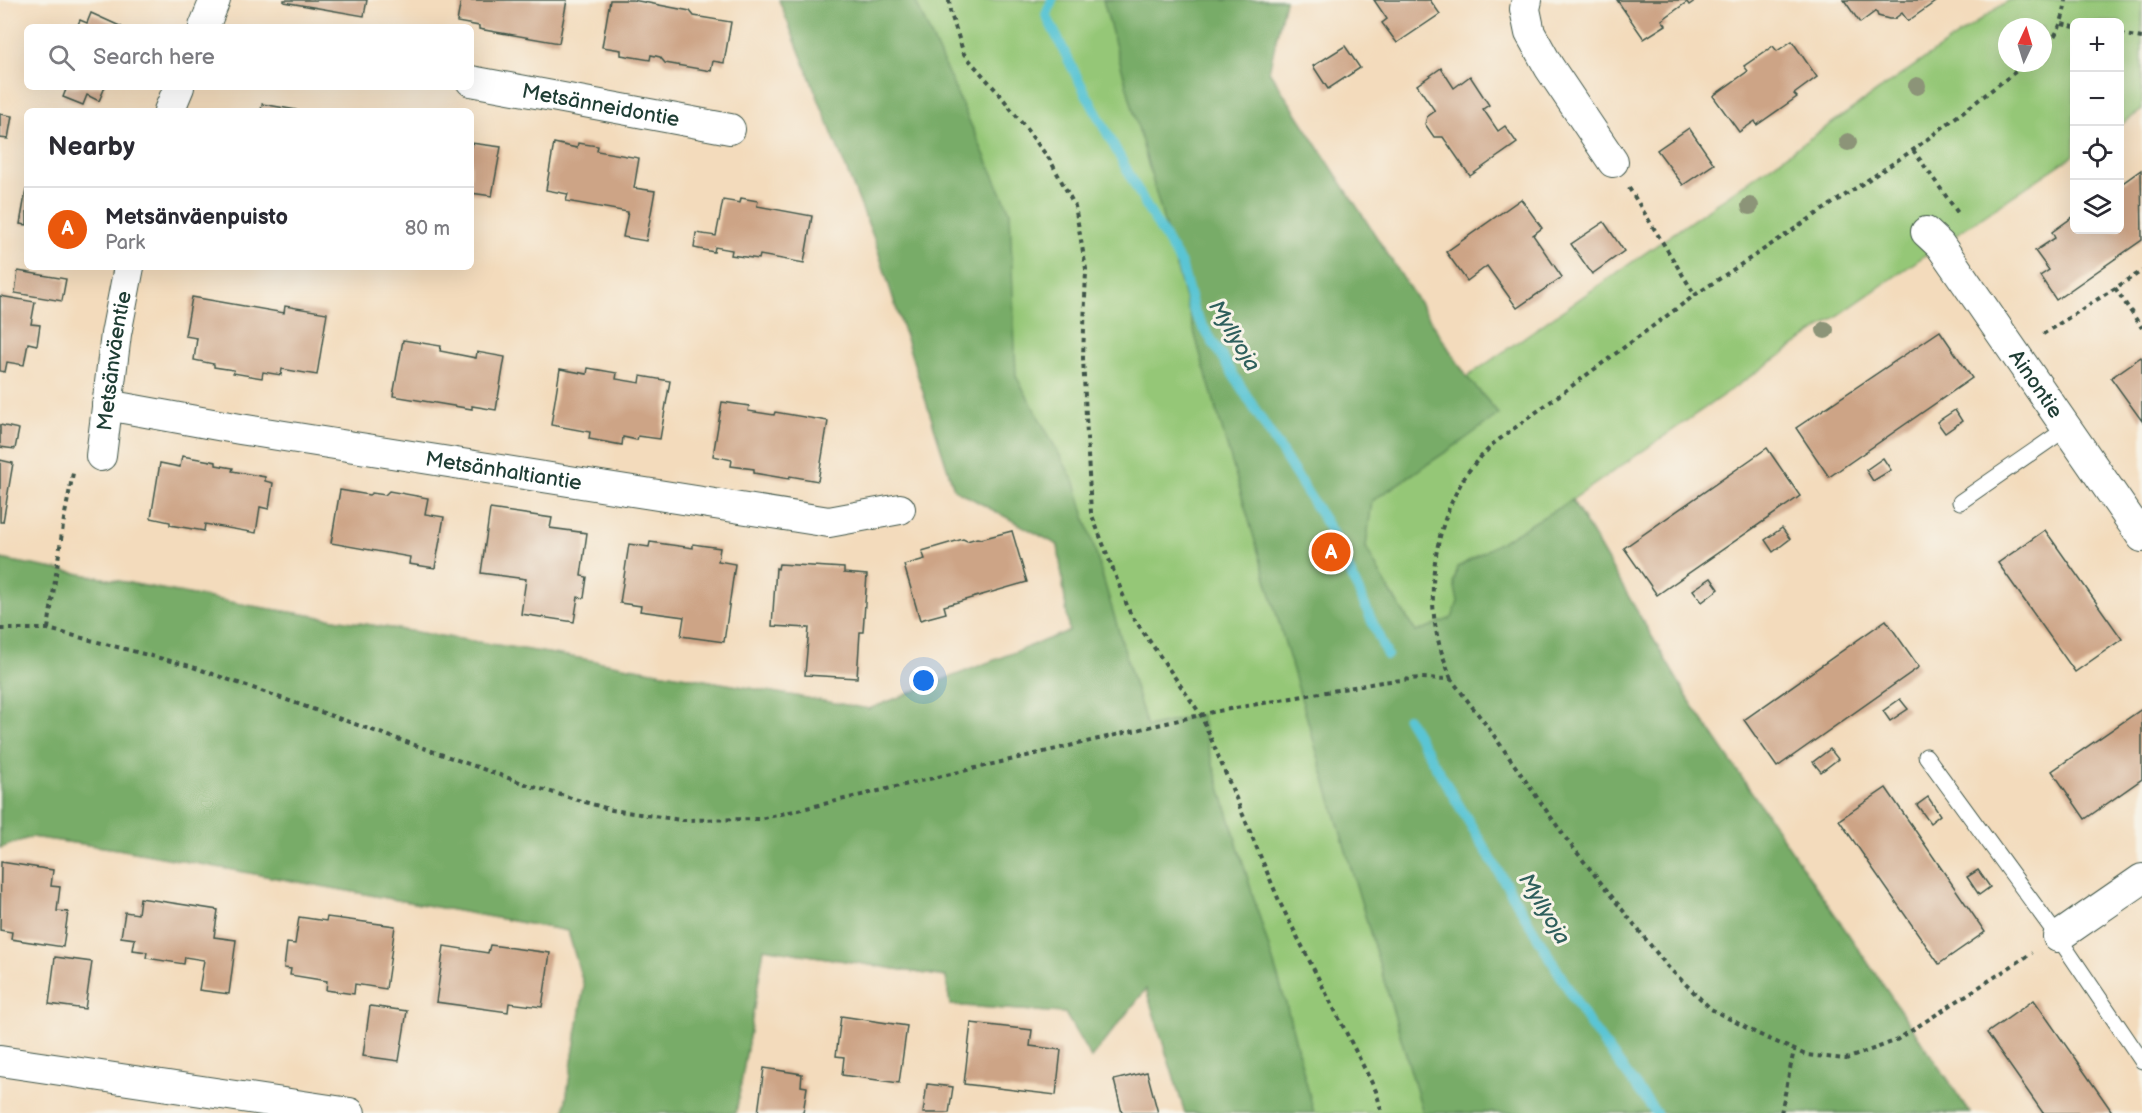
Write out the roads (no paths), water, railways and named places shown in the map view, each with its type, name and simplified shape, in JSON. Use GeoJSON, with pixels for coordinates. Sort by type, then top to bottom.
{"type":"FeatureCollection","features":[{"type":"Feature","properties":{"kind":"street"},"geometry":{"type":"LineString","coordinates":[[205,24],[215,0]]}},
{"type":"Feature","properties":{"kind":"street"},"geometry":{"type":"LineString","coordinates":[[1527,0],[1526,9],[1530,33],[1549,67],[1613,162]]}},
{"type":"Feature","properties":{"kind":"street","name":"Metsänneidontie"},"geometry":{"type":"LineString","coordinates":[[474,82],[730,129]]}},
{"type":"Feature","properties":{"kind":"street"},"geometry":{"type":"LineString","coordinates":[[170,108],[178,90]]}},
{"type":"Feature","properties":{"kind":"street","name":"Ainontie"},"geometry":{"type":"LineString","coordinates":[[1926,232],[1940,245],[2142,537]]}},
{"type":"Feature","properties":{"kind":"street","name":"Metsänväentie"},"geometry":{"type":"LineString","coordinates":[[101,456],[116,334],[128,270]]}},
{"type":"Feature","properties":{"kind":"street","name":"Metsänhaltiantie"},"geometry":{"type":"LineString","coordinates":[[107,405],[240,429],[829,522],[900,509]]}},
{"type":"Feature","properties":{"kind":"street"},"geometry":{"type":"LineString","coordinates":[[2058,937],[2142,879]]}},
{"type":"Feature","properties":{"kind":"street"},"geometry":{"type":"LineString","coordinates":[[0,1061],[350,1113]]}},
{"type":"Feature","properties":{"kind":"lane"},"geometry":{"type":"LineString","coordinates":[[1960,502],[2067,428]]}},
{"type":"Feature","properties":{"kind":"lane"},"geometry":{"type":"LineString","coordinates":[[1926,756],[2058,937],[2142,1061]]}},
{"type":"Feature","properties":{"kind":"waterway","name":"Myllyoja"},"geometry":{"type":"LineString","coordinates":[[1052,0],[1046,15],[1149,211],[1181,264],[1194,312],[1333,534],[1387,655]]}},
{"type":"Feature","properties":{"kind":"waterway","name":"Myllyoja"},"geometry":{"type":"LineString","coordinates":[[1407,718],[1590,1025],[1656,1113]]}},
{"type":"Feature","properties":{"kind":"place","name":"Metsänväenpuisto"},"geometry":{"type":"Point","coordinates":[1331,552]}}]}
